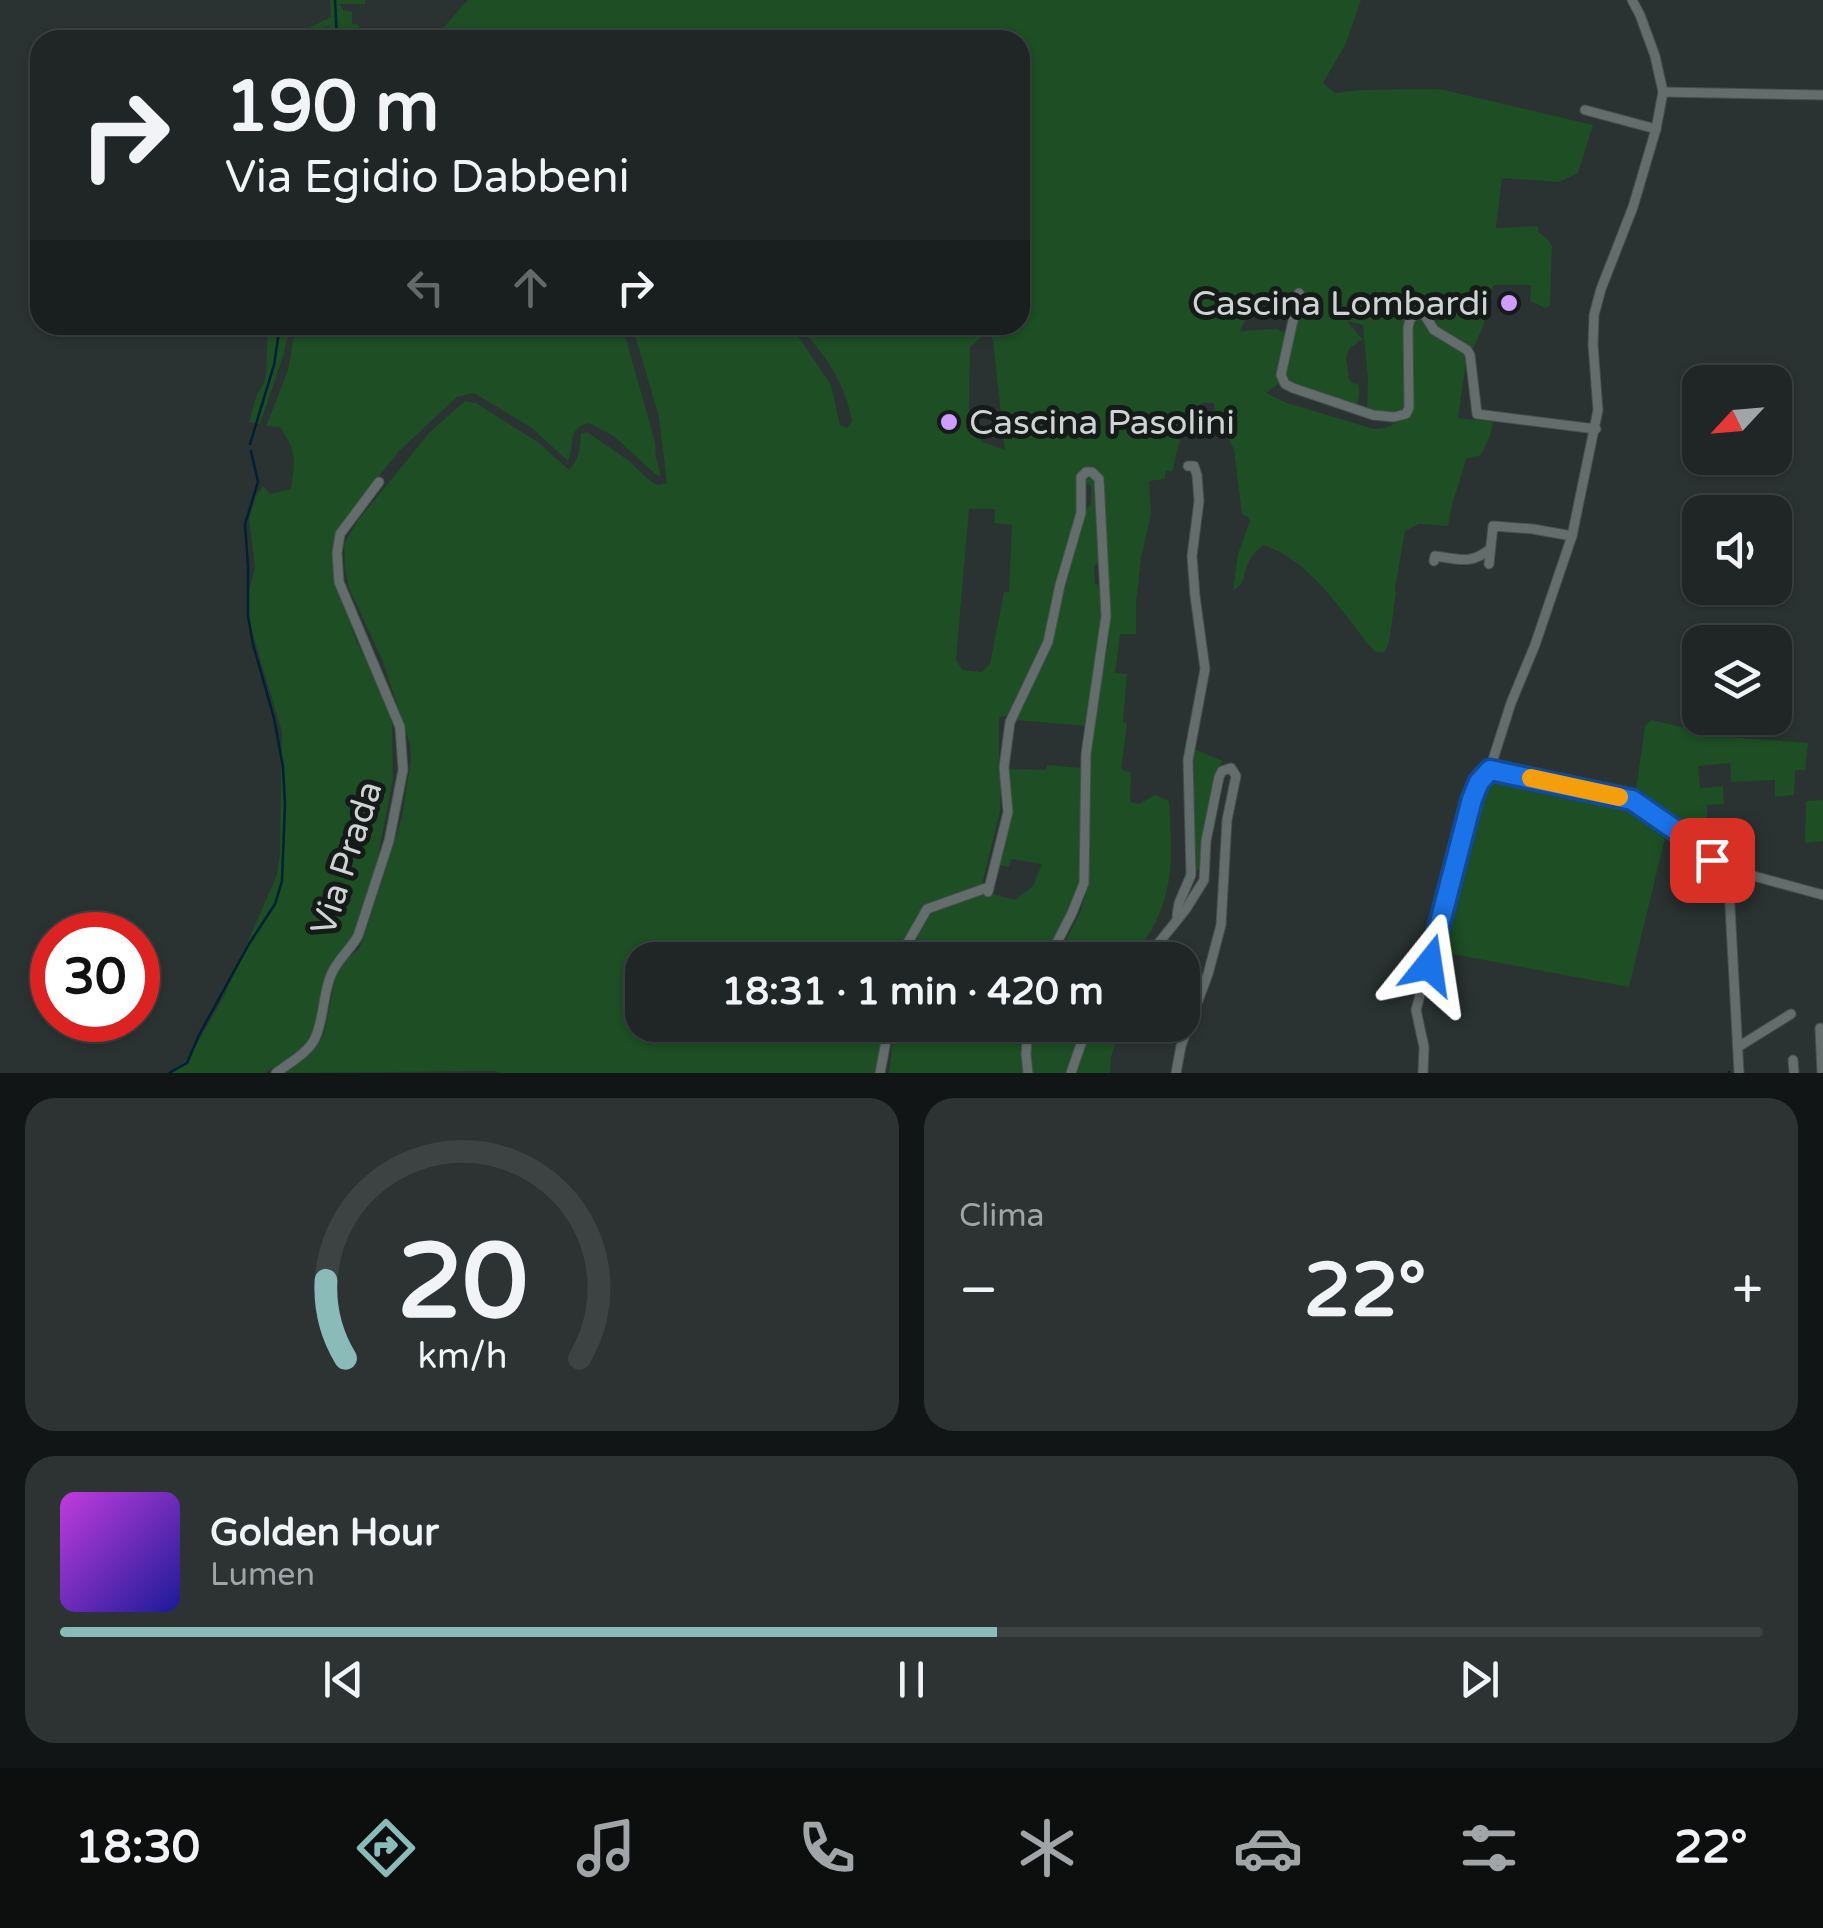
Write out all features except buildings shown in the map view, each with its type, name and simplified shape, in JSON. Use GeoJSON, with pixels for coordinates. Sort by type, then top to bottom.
{"type":"FeatureCollection","features":[{"type":"Feature","properties":{"kind":"street"},"geometry":{"type":"LineString","coordinates":[[1422,1073],[1424,1047],[1416,1010],[1472,799],[1479,782],[1490,770],[1572,536],[1598,410],[1594,315],[1632,207],[1664,92],[1656,56],[1632,0]]}},
{"type":"Feature","properties":{"kind":"street"},"geometry":{"type":"LineString","coordinates":[[1664,92],[1823,95]]}},
{"type":"Feature","properties":{"kind":"street"},"geometry":{"type":"LineString","coordinates":[[1585,110],[1656,129]]}},
{"type":"Feature","properties":{"kind":"street"},"geometry":{"type":"LineString","coordinates":[[1299,293],[1281,375],[1285,384],[1373,415],[1406,414],[1408,328],[1416,314],[1424,314],[1434,330],[1470,355],[1477,414],[1596,429]]}},
{"type":"Feature","properties":{"kind":"street"},"geometry":{"type":"LineString","coordinates":[[1176,919],[1191,874],[1188,760],[1206,669],[1192,556],[1199,502],[1197,474],[1194,466],[1188,466]]}},
{"type":"Feature","properties":{"kind":"street"},"geometry":{"type":"LineString","coordinates":[[908,942],[928,909],[988,889],[1008,812],[1004,766],[1010,722],[1048,642],[1081,514],[1081,477],[1092,472],[1099,479],[1106,616],[1086,754],[1084,882],[1057,942]]}},
{"type":"Feature","properties":{"kind":"street","name":"Via Prada"},"geometry":{"type":"LineString","coordinates":[[276,1073],[316,1038],[327,984],[358,936],[388,841],[403,770],[400,727],[339,582],[340,534],[379,482]]}},
{"type":"Feature","properties":{"kind":"street"},"geometry":{"type":"LineString","coordinates":[[1488,564],[1493,526],[1572,536]]}},
{"type":"Feature","properties":{"kind":"street"},"geometry":{"type":"LineString","coordinates":[[1435,556],[1471,560],[1490,548]]}},
{"type":"Feature","properties":{"kind":"street"},"geometry":{"type":"LineString","coordinates":[[1159,942],[1204,880],[1206,841],[1219,777],[1231,768],[1236,776],[1227,820],[1221,924],[1176,1073]]}},
{"type":"Feature","properties":{"kind":"street"},"geometry":{"type":"LineString","coordinates":[[1490,770],[1632,800],[1728,869],[1823,894]]}},
{"type":"Feature","properties":{"kind":"street"},"geometry":{"type":"LineString","coordinates":[[1728,869],[1739,1073]]}},
{"type":"Feature","properties":{"kind":"street"},"geometry":{"type":"LineString","coordinates":[[1191,874],[1204,880]]}},
{"type":"Feature","properties":{"kind":"street"},"geometry":{"type":"LineString","coordinates":[[1738,1047],[1791,1014]]}},
{"type":"Feature","properties":{"kind":"street"},"geometry":{"type":"LineString","coordinates":[[1820,1028],[1822,1073]]}},
{"type":"Feature","properties":{"kind":"street"},"geometry":{"type":"LineString","coordinates":[[880,1073],[886,1042]]}},
{"type":"Feature","properties":{"kind":"street"},"geometry":{"type":"LineString","coordinates":[[1027,1042],[1028,1073]]}},
{"type":"Feature","properties":{"kind":"street"},"geometry":{"type":"LineString","coordinates":[[1071,1073],[1082,1042]]}},
{"type":"Feature","properties":{"kind":"street"},"geometry":{"type":"LineString","coordinates":[[1794,1060],[1794,1073]]}},
{"type":"Feature","properties":{"kind":"green space"},"geometry":{"type":"Polygon","coordinates":[[[330,0],[365,0],[365,4],[339,4],[343,10],[352,12],[352,24],[359,25],[359,30],[329,30],[329,26],[304,30],[331,17],[330,0]]]}},
{"type":"Feature","properties":{"kind":"green space"},"geometry":{"type":"Polygon","coordinates":[[[468,0],[1361,0],[1346,43],[1323,83],[1335,93],[1439,89],[1593,125],[1578,173],[1559,182],[1502,178],[1496,228],[1538,226],[1548,240],[1552,246],[1550,306],[1545,308],[1530,301],[1531,285],[1495,285],[1488,291],[1484,324],[1472,351],[1437,329],[1425,307],[1406,316],[1406,408],[1387,413],[1367,410],[1363,325],[1347,321],[1362,339],[1349,349],[1346,357],[1349,378],[1359,385],[1356,406],[1300,388],[1285,379],[1283,372],[1293,330],[1288,329],[1288,302],[1278,290],[1259,300],[1240,331],[1277,329],[1287,334],[1278,375],[1281,382],[1266,393],[1374,429],[1411,416],[1410,351],[1415,319],[1421,316],[1467,355],[1458,418],[1493,422],[1490,436],[1481,455],[1466,459],[1448,526],[1419,524],[1405,531],[1389,642],[1384,653],[1374,651],[1311,575],[1280,552],[1263,545],[1251,558],[1242,582],[1233,590],[1238,554],[1250,521],[1242,514],[1234,449],[1217,420],[1214,403],[1202,403],[1190,417],[1173,471],[1166,471],[1165,479],[1149,481],[1151,514],[1141,558],[1136,634],[1120,634],[1115,673],[1127,674],[1123,722],[1127,724],[1121,769],[1131,773],[1130,802],[1139,804],[1155,795],[1169,801],[1168,885],[1156,922],[1144,942],[1065,942],[1080,913],[1089,882],[1090,767],[1109,638],[1105,480],[1093,466],[1079,475],[1078,519],[1040,648],[1008,716],[999,717],[1000,811],[982,885],[958,898],[925,908],[904,942],[625,942],[625,1042],[882,1042],[876,1073],[284,1073],[321,1040],[338,966],[362,943],[402,817],[411,759],[410,744],[383,662],[349,588],[344,544],[359,519],[430,432],[465,401],[476,403],[539,443],[569,470],[577,458],[581,434],[587,432],[658,485],[667,483],[659,417],[635,335],[794,335],[831,385],[840,425],[847,428],[852,422],[839,382],[806,335],[984,335],[1030,335],[1030,30],[441,30],[468,0]],[[984,335],[970,347],[969,414],[982,442],[1005,450],[993,341],[984,335]],[[969,509],[956,659],[962,670],[982,672],[990,664],[1004,592],[1009,592],[1012,525],[994,523],[995,509],[969,509]]]}},
{"type":"Feature","properties":{"kind":"green space"},"geometry":{"type":"Polygon","coordinates":[[[268,335],[288,335],[260,424],[249,422],[257,394],[266,375],[268,335]]]}},
{"type":"Feature","properties":{"kind":"green space"},"geometry":{"type":"Polygon","coordinates":[[[294,335],[625,335],[661,476],[615,437],[589,423],[577,428],[568,461],[532,428],[474,393],[457,397],[399,451],[335,537],[338,588],[392,724],[393,779],[378,856],[354,937],[325,982],[310,1041],[289,1058],[265,1073],[170,1073],[187,1061],[224,996],[277,875],[282,732],[248,618],[248,595],[255,567],[249,519],[263,486],[270,494],[291,489],[292,450],[280,427],[266,426],[288,370],[294,335]]]}},
{"type":"Feature","properties":{"kind":"green space"},"geometry":{"type":"Polygon","coordinates":[[[1090,477],[1096,489],[1100,564],[1094,565],[1095,584],[1101,585],[1103,617],[1086,726],[1015,720],[1047,655],[1063,586],[1086,508],[1091,505],[1091,486],[1085,483],[1090,477]]]}},
{"type":"Feature","properties":{"kind":"green space"},"geometry":{"type":"Polygon","coordinates":[[[1651,720],[1682,727],[1682,735],[1808,743],[1805,770],[1795,770],[1794,795],[1775,797],[1775,780],[1731,782],[1730,763],[1698,766],[1700,788],[1723,786],[1724,804],[1707,805],[1707,826],[1678,827],[1635,798],[1645,726],[1651,720]]]}},
{"type":"Feature","properties":{"kind":"green space"},"geometry":{"type":"Polygon","coordinates":[[[1194,749],[1223,761],[1217,770],[1197,872],[1194,870],[1194,749]]]}},
{"type":"Feature","properties":{"kind":"green space"},"geometry":{"type":"Polygon","coordinates":[[[1047,765],[1082,768],[1082,881],[1053,942],[915,942],[930,910],[985,892],[1015,900],[1033,886],[1042,864],[1011,859],[1009,867],[999,865],[1013,812],[1009,769],[1046,770],[1047,765]]]}},
{"type":"Feature","properties":{"kind":"green space"},"geometry":{"type":"Polygon","coordinates":[[[1498,776],[1627,802],[1667,830],[1629,987],[1436,951],[1481,783],[1498,776]]]}},
{"type":"Feature","properties":{"kind":"green space"},"geometry":{"type":"Polygon","coordinates":[[[1823,800],[1823,841],[1805,843],[1806,801],[1823,800]]]}},
{"type":"Feature","properties":{"kind":"green space"},"geometry":{"type":"Polygon","coordinates":[[[893,1042],[1025,1042],[1025,1073],[889,1073],[893,1042]]]}},
{"type":"Feature","properties":{"kind":"green space"},"geometry":{"type":"Polygon","coordinates":[[[1032,1042],[1080,1042],[1068,1073],[1033,1073],[1032,1042]]]}},
{"type":"Feature","properties":{"kind":"green space"},"geometry":{"type":"Polygon","coordinates":[[[1085,1042],[1116,1042],[1110,1073],[1074,1073],[1085,1042]]]}},
{"type":"Feature","properties":{"kind":"waterway"},"geometry":{"type":"LineString","coordinates":[[335,0],[336,30]]}},
{"type":"Feature","properties":{"kind":"waterway"},"geometry":{"type":"LineString","coordinates":[[250,444],[274,365],[278,335]]}},
{"type":"Feature","properties":{"kind":"waterway"},"geometry":{"type":"LineString","coordinates":[[169,1073],[187,1063],[249,944],[275,904],[282,881],[283,767],[248,616],[245,524],[258,482],[251,451]]}},
{"type":"Feature","properties":{"kind":"slow traffic"},"geometry":{"type":"LineString","coordinates":[[1531,778],[1619,797]]}},
{"type":"Feature","properties":{"kind":"place","name":"Cascina Lombardi"},"geometry":{"type":"Point","coordinates":[1509,303]}},
{"type":"Feature","properties":{"kind":"place","name":"Cascina Pasolini"},"geometry":{"type":"Point","coordinates":[949,422]}},
{"type":"Feature","properties":{"kind":"route"},"geometry":{"type":"LineString","coordinates":[[1429,965],[1472,799],[1479,782],[1490,770],[1632,800],[1712,860]]}}]}
